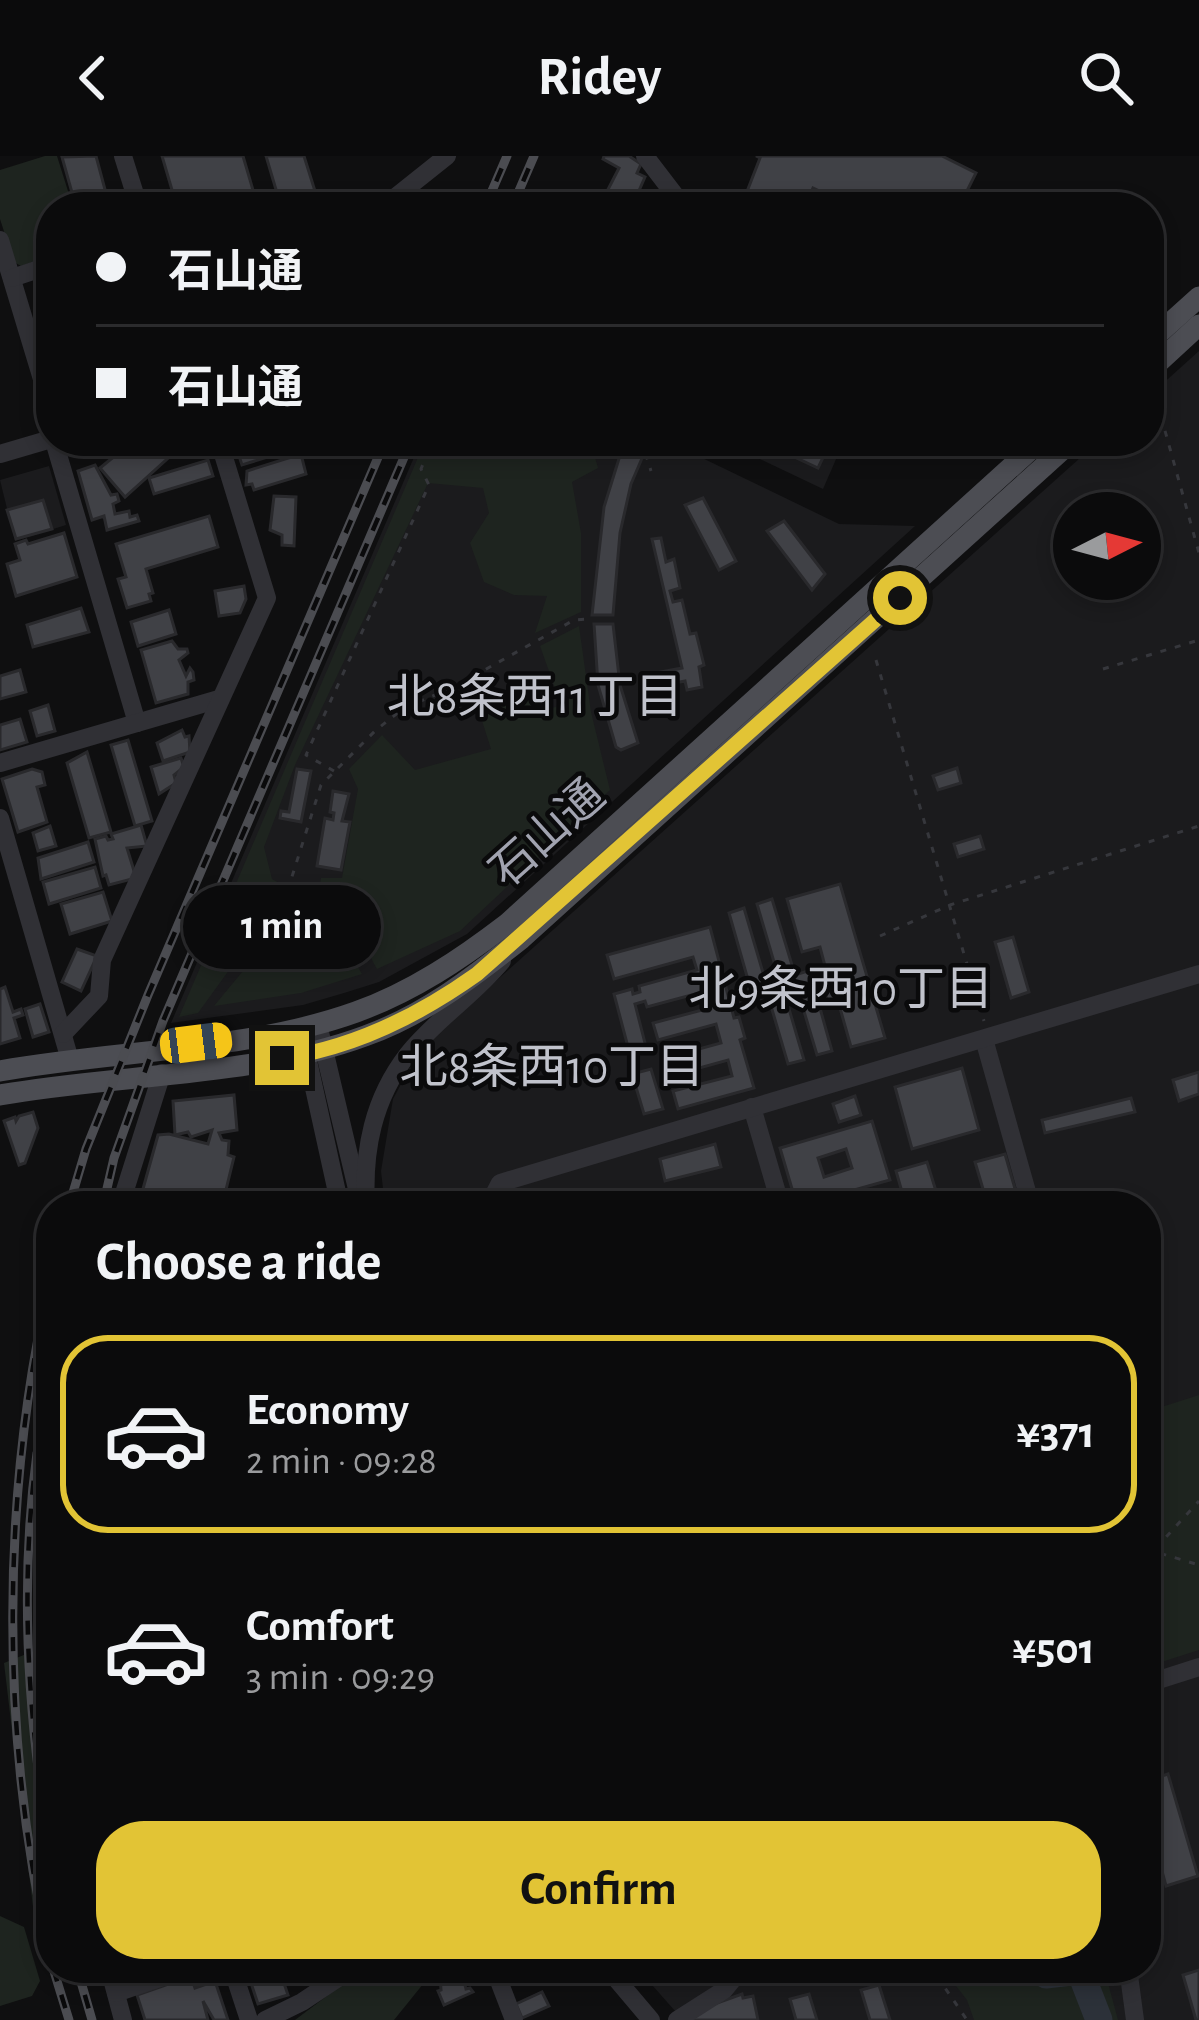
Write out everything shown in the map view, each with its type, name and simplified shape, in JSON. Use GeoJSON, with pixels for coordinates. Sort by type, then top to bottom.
{"type":"FeatureCollection","features":[{"type":"Feature","properties":{"kind":"main road"},"geometry":{"type":"LineString","coordinates":[[1164,328],[1199,297]]}},
{"type":"Feature","properties":{"kind":"main road"},"geometry":{"type":"LineString","coordinates":[[1164,358],[1199,326]]}},
{"type":"Feature","properties":{"kind":"main road","name":"石山通"},"geometry":{"type":"LineString","coordinates":[[0,1071],[310,1026],[390,999],[468,954],[508,923],[1023,456]]}},
{"type":"Feature","properties":{"kind":"main road","name":"石山通"},"geometry":{"type":"LineString","coordinates":[[0,1095],[316,1052],[367,1036],[439,1001],[521,939],[1055,456]]}},
{"type":"Feature","properties":{"kind":"street"},"geometry":{"type":"LineString","coordinates":[[123,156],[134,192]]}},
{"type":"Feature","properties":{"kind":"street"},"geometry":{"type":"LineString","coordinates":[[402,192],[447,156]]}},
{"type":"Feature","properties":{"kind":"street"},"geometry":{"type":"LineString","coordinates":[[645,156],[673,192]]}},
{"type":"Feature","properties":{"kind":"street"},"geometry":{"type":"LineString","coordinates":[[0,240],[36,359]]}},
{"type":"Feature","properties":{"kind":"street"},"geometry":{"type":"LineString","coordinates":[[12,278],[36,271]]}},
{"type":"Feature","properties":{"kind":"street"},"geometry":{"type":"LineString","coordinates":[[0,454],[36,444]]}},
{"type":"Feature","properties":{"kind":"street"},"geometry":{"type":"LineString","coordinates":[[57,456],[136,723]]}},
{"type":"Feature","properties":{"kind":"street"},"geometry":{"type":"LineString","coordinates":[[64,1034],[99,996],[103,960],[268,598],[224,456]]}},
{"type":"Feature","properties":{"kind":"street"},"geometry":{"type":"LineString","coordinates":[[0,763],[219,699]]}},
{"type":"Feature","properties":{"kind":"street"},"geometry":{"type":"LineString","coordinates":[[0,818],[70,1060]]}},
{"type":"Feature","properties":{"kind":"street"},"geometry":{"type":"LineString","coordinates":[[363,1191],[368,1136],[379,1104],[408,1054],[489,977],[521,939]]}},
{"type":"Feature","properties":{"kind":"street"},"geometry":{"type":"LineString","coordinates":[[496,1191],[500,1183],[1199,974]]}},
{"type":"Feature","properties":{"kind":"street"},"geometry":{"type":"LineString","coordinates":[[310,1026],[358,1191]]}},
{"type":"Feature","properties":{"kind":"street"},"geometry":{"type":"LineString","coordinates":[[984,1039],[1027,1191]]}},
{"type":"Feature","properties":{"kind":"street"},"geometry":{"type":"LineString","coordinates":[[316,1052],[338,1191]]}},
{"type":"Feature","properties":{"kind":"street"},"geometry":{"type":"LineString","coordinates":[[125,1191],[162,1073]]}},
{"type":"Feature","properties":{"kind":"street"},"geometry":{"type":"LineString","coordinates":[[752,1107],[776,1191]]}},
{"type":"Feature","properties":{"kind":"street"},"geometry":{"type":"LineString","coordinates":[[1161,1679],[1199,1667]]}},
{"type":"Feature","properties":{"kind":"street"},"geometry":{"type":"LineString","coordinates":[[113,1983],[123,2020]]}},
{"type":"Feature","properties":{"kind":"street"},"geometry":{"type":"LineString","coordinates":[[116,1993],[145,1983]]}},
{"type":"Feature","properties":{"kind":"street"},"geometry":{"type":"LineString","coordinates":[[237,1983],[249,2020]]}},
{"type":"Feature","properties":{"kind":"street"},"geometry":{"type":"LineString","coordinates":[[276,2018],[325,1983]]}},
{"type":"Feature","properties":{"kind":"street"},"geometry":{"type":"LineString","coordinates":[[500,1983],[514,2020]]}},
{"type":"Feature","properties":{"kind":"street"},"geometry":{"type":"LineString","coordinates":[[620,1983],[651,2020]]}},
{"type":"Feature","properties":{"kind":"street"},"geometry":{"type":"LineString","coordinates":[[677,2020],[730,1983]]}},
{"type":"Feature","properties":{"kind":"street"},"geometry":{"type":"LineString","coordinates":[[1130,1983],[1135,2020]]}},
{"type":"Feature","properties":{"kind":"path"},"geometry":{"type":"LineString","coordinates":[[1164,427],[1199,553]]}},
{"type":"Feature","properties":{"kind":"path"},"geometry":{"type":"LineString","coordinates":[[336,772],[306,755],[429,485],[421,469],[426,456]]}},
{"type":"Feature","properties":{"kind":"path"},"geometry":{"type":"LineString","coordinates":[[646,456],[651,472]]}},
{"type":"Feature","properties":{"kind":"path"},"geometry":{"type":"LineString","coordinates":[[284,905],[321,785],[404,708],[454,687],[574,620],[590,619]]}},
{"type":"Feature","properties":{"kind":"path"},"geometry":{"type":"LineString","coordinates":[[1103,669],[1199,640]]}},
{"type":"Feature","properties":{"kind":"path"},"geometry":{"type":"LineString","coordinates":[[876,660],[984,1020],[984,1039]]}},
{"type":"Feature","properties":{"kind":"path"},"geometry":{"type":"LineString","coordinates":[[880,936],[950,905],[1199,826]]}},
{"type":"Feature","properties":{"kind":"path"},"geometry":{"type":"LineString","coordinates":[[1161,1538],[1199,1502]]}},
{"type":"Feature","properties":{"kind":"path"},"geometry":{"type":"LineString","coordinates":[[1161,1553],[1199,1565]]}},
{"type":"Feature","properties":{"kind":"path"},"geometry":{"type":"LineString","coordinates":[[942,1983],[967,2020]]}},
{"type":"Feature","properties":{"kind":"shaded area"},"geometry":{"type":"Polygon","coordinates":[[[57,156],[68,192],[36,192],[36,261],[21,266],[14,262],[0,219],[0,170],[57,156]]]}},
{"type":"Feature","properties":{"kind":"shaded area"},"geometry":{"type":"Polygon","coordinates":[[[1199,351],[1199,2020],[683,2020],[650,1983],[1161,1983],[1161,1191],[383,1191],[381,1171],[393,1099],[420,1049],[1082,456],[1164,456],[1164,382],[1199,351]]]}},
{"type":"Feature","properties":{"kind":"shaded area"},"geometry":{"type":"Polygon","coordinates":[[[415,456],[698,456],[839,524],[915,526],[467,934],[379,982],[344,993],[303,1005],[171,1023],[415,456]]]}},
{"type":"Feature","properties":{"kind":"shaded area"},"geometry":{"type":"Polygon","coordinates":[[[419,456],[594,456],[598,468],[572,482],[581,533],[581,612],[535,633],[547,596],[514,595],[484,582],[470,543],[489,513],[483,488],[428,483],[295,765],[264,847],[272,879],[286,887],[279,907],[262,905],[248,944],[198,1013],[179,1017],[419,456]]]}},
{"type":"Feature","properties":{"kind":"shaded area"},"geometry":{"type":"Polygon","coordinates":[[[754,456],[837,456],[823,489],[754,456]]]}},
{"type":"Feature","properties":{"kind":"shaded area"},"geometry":{"type":"Polygon","coordinates":[[[49,466],[66,525],[15,541],[0,480],[49,466]]]}},
{"type":"Feature","properties":{"kind":"shaded area"},"geometry":{"type":"Polygon","coordinates":[[[579,626],[591,712],[610,790],[460,931],[377,969],[347,918],[318,897],[321,878],[342,878],[358,789],[349,769],[382,735],[415,770],[491,749],[477,705],[522,682],[535,714],[561,705],[540,646],[579,626]]]}},
{"type":"Feature","properties":{"kind":"shaded area"},"geometry":{"type":"Polygon","coordinates":[[[311,914],[328,917],[362,974],[301,993],[214,1006],[285,920],[311,914]]]}},
{"type":"Feature","properties":{"kind":"shaded area"},"geometry":{"type":"Polygon","coordinates":[[[1199,1395],[1199,1650],[1161,1662],[1161,1407],[1199,1395]]]}},
{"type":"Feature","properties":{"kind":"shaded area"},"geometry":{"type":"Polygon","coordinates":[[[36,1650],[33,1907],[4,1663],[36,1650]]]}},
{"type":"Feature","properties":{"kind":"shaded area"},"geometry":{"type":"Polygon","coordinates":[[[0,1916],[24,1927],[39,1983],[32,1996],[0,2006],[0,1916]]]}},
{"type":"Feature","properties":{"kind":"shaded area"},"geometry":{"type":"Polygon","coordinates":[[[344,1983],[424,1983],[394,2020],[295,2020],[344,1983]]]}},
{"type":"Feature","properties":{"kind":"shaded area"},"geometry":{"type":"Polygon","coordinates":[[[954,1983],[1108,1983],[1118,2020],[974,2020],[954,1983]]]}},
{"type":"Feature","properties":{"kind":"building"},"geometry":{"type":"Polygon","coordinates":[[[96,156],[106,192],[72,192],[62,157],[96,156]]]}},
{"type":"Feature","properties":{"kind":"building"},"geometry":{"type":"Polygon","coordinates":[[[162,156],[243,156],[254,192],[173,192],[162,156]]]}},
{"type":"Feature","properties":{"kind":"building"},"geometry":{"type":"Polygon","coordinates":[[[266,156],[304,156],[315,192],[277,192],[266,156]]]}},
{"type":"Feature","properties":{"kind":"building"},"geometry":{"type":"Polygon","coordinates":[[[629,156],[641,164],[637,173],[645,177],[638,192],[607,192],[619,168],[603,159],[629,156]]]}},
{"type":"Feature","properties":{"kind":"building"},"geometry":{"type":"Polygon","coordinates":[[[756,156],[942,156],[976,173],[966,192],[821,192],[813,188],[811,192],[747,192],[760,158],[756,156]]]}},
{"type":"Feature","properties":{"kind":"building"},"geometry":{"type":"Polygon","coordinates":[[[115,456],[170,456],[125,497],[100,468],[115,456]]]}},
{"type":"Feature","properties":{"kind":"building"},"geometry":{"type":"Polygon","coordinates":[[[239,456],[271,456],[242,465],[239,456]]]}},
{"type":"Feature","properties":{"kind":"building"},"geometry":{"type":"Polygon","coordinates":[[[302,456],[306,474],[254,490],[252,484],[246,485],[247,471],[302,456]]]}},
{"type":"Feature","properties":{"kind":"building"},"geometry":{"type":"Polygon","coordinates":[[[620,456],[643,456],[620,533],[613,615],[592,615],[604,507],[620,456]]]}},
{"type":"Feature","properties":{"kind":"building"},"geometry":{"type":"Polygon","coordinates":[[[792,456],[824,456],[818,468],[792,456]]]}},
{"type":"Feature","properties":{"kind":"building"},"geometry":{"type":"Polygon","coordinates":[[[208,460],[213,476],[154,494],[149,478],[208,460]]]}},
{"type":"Feature","properties":{"kind":"building"},"geometry":{"type":"Polygon","coordinates":[[[95,465],[111,495],[117,494],[115,514],[129,511],[139,521],[107,530],[104,516],[92,520],[78,471],[95,465]]]}},
{"type":"Feature","properties":{"kind":"building"},"geometry":{"type":"Polygon","coordinates":[[[274,496],[296,497],[294,546],[282,545],[282,535],[270,530],[274,496]]]}},
{"type":"Feature","properties":{"kind":"building"},"geometry":{"type":"Polygon","coordinates":[[[703,498],[736,561],[719,570],[685,505],[703,498]]]}},
{"type":"Feature","properties":{"kind":"building"},"geometry":{"type":"Polygon","coordinates":[[[43,500],[52,529],[16,539],[7,510],[43,500]]]}},
{"type":"Feature","properties":{"kind":"building"},"geometry":{"type":"Polygon","coordinates":[[[209,516],[218,547],[146,569],[151,601],[127,608],[118,579],[126,577],[116,544],[209,516]]]}},
{"type":"Feature","properties":{"kind":"building"},"geometry":{"type":"Polygon","coordinates":[[[784,521],[825,574],[812,590],[767,531],[784,521]]]}},
{"type":"Feature","properties":{"kind":"building"},"geometry":{"type":"Polygon","coordinates":[[[64,533],[77,577],[16,596],[7,564],[20,560],[15,544],[64,533]]]}},
{"type":"Feature","properties":{"kind":"building"},"geometry":{"type":"Polygon","coordinates":[[[661,538],[666,562],[674,559],[680,588],[670,591],[673,602],[682,600],[690,634],[696,633],[704,665],[699,667],[702,687],[687,690],[685,681],[664,685],[661,672],[682,668],[652,539],[661,538]]]}},
{"type":"Feature","properties":{"kind":"building"},"geometry":{"type":"Polygon","coordinates":[[[244,586],[246,599],[240,613],[219,616],[215,591],[244,586]]]}},
{"type":"Feature","properties":{"kind":"building"},"geometry":{"type":"Polygon","coordinates":[[[81,608],[89,632],[33,647],[27,625],[81,608]]]}},
{"type":"Feature","properties":{"kind":"building"},"geometry":{"type":"Polygon","coordinates":[[[169,610],[176,634],[138,646],[131,622],[169,610]]]}},
{"type":"Feature","properties":{"kind":"building"},"geometry":{"type":"Polygon","coordinates":[[[594,624],[613,624],[620,685],[638,743],[621,750],[616,747],[598,685],[594,624]]]}},
{"type":"Feature","properties":{"kind":"building"},"geometry":{"type":"Polygon","coordinates":[[[172,641],[178,649],[187,649],[179,660],[186,676],[190,668],[193,672],[194,680],[188,682],[188,694],[156,703],[141,650],[172,641]]]}},
{"type":"Feature","properties":{"kind":"building"},"geometry":{"type":"Polygon","coordinates":[[[20,670],[26,692],[0,699],[0,676],[20,670]]]}},
{"type":"Feature","properties":{"kind":"building"},"geometry":{"type":"Polygon","coordinates":[[[48,705],[55,731],[37,736],[30,711],[48,705]]]}},
{"type":"Feature","properties":{"kind":"building"},"geometry":{"type":"Polygon","coordinates":[[[20,719],[27,742],[0,750],[0,725],[20,719]]]}},
{"type":"Feature","properties":{"kind":"building"},"geometry":{"type":"Polygon","coordinates":[[[182,730],[189,736],[190,752],[163,761],[157,743],[182,730]]]}},
{"type":"Feature","properties":{"kind":"building"},"geometry":{"type":"Polygon","coordinates":[[[128,740],[152,821],[135,826],[111,745],[128,740]]]}},
{"type":"Feature","properties":{"kind":"building"},"geometry":{"type":"Polygon","coordinates":[[[87,752],[111,832],[89,838],[67,763],[87,752]]]}},
{"type":"Feature","properties":{"kind":"building"},"geometry":{"type":"Polygon","coordinates":[[[181,758],[184,767],[174,775],[176,783],[159,794],[151,767],[181,758]]]}},
{"type":"Feature","properties":{"kind":"building"},"geometry":{"type":"Polygon","coordinates":[[[957,768],[961,783],[938,790],[933,776],[957,768]]]}},
{"type":"Feature","properties":{"kind":"building"},"geometry":{"type":"Polygon","coordinates":[[[32,769],[42,772],[45,785],[37,787],[47,822],[18,832],[2,779],[32,769]]]}},
{"type":"Feature","properties":{"kind":"building"},"geometry":{"type":"Polygon","coordinates":[[[297,769],[311,771],[301,822],[280,818],[281,811],[289,812],[297,769]]]}},
{"type":"Feature","properties":{"kind":"building"},"geometry":{"type":"Polygon","coordinates":[[[333,791],[349,794],[342,821],[350,822],[341,870],[317,866],[325,818],[333,820],[333,791]]]}},
{"type":"Feature","properties":{"kind":"building"},"geometry":{"type":"Polygon","coordinates":[[[141,825],[147,846],[127,848],[135,874],[109,885],[95,839],[113,839],[111,834],[141,825]]]}},
{"type":"Feature","properties":{"kind":"building"},"geometry":{"type":"Polygon","coordinates":[[[50,826],[56,846],[38,851],[33,833],[50,826]]]}},
{"type":"Feature","properties":{"kind":"building"},"geometry":{"type":"Polygon","coordinates":[[[980,836],[984,849],[958,857],[954,844],[980,836]]]}},
{"type":"Feature","properties":{"kind":"building"},"geometry":{"type":"Polygon","coordinates":[[[88,842],[94,862],[41,879],[38,858],[88,842]]]}},
{"type":"Feature","properties":{"kind":"building"},"geometry":{"type":"Polygon","coordinates":[[[95,867],[101,888],[49,904],[43,882],[95,867]]]}},
{"type":"Feature","properties":{"kind":"building"},"geometry":{"type":"Polygon","coordinates":[[[840,884],[885,1038],[851,1047],[838,1001],[828,1004],[820,974],[811,976],[832,1051],[817,1055],[795,981],[782,985],[804,1060],[788,1064],[766,989],[752,994],[729,913],[744,908],[766,983],[779,979],[757,904],[772,899],[795,975],[825,966],[820,947],[802,952],[787,899],[840,884]]]}},
{"type":"Feature","properties":{"kind":"building"},"geometry":{"type":"Polygon","coordinates":[[[103,892],[112,921],[70,934],[61,904],[103,892]]]}},
{"type":"Feature","properties":{"kind":"building"},"geometry":{"type":"Polygon","coordinates":[[[710,927],[734,1018],[739,1017],[745,1038],[740,1040],[754,1088],[678,1109],[673,1091],[732,1076],[728,1060],[667,1077],[662,1059],[721,1043],[716,1024],[658,1040],[653,1023],[710,1008],[706,991],[647,1007],[645,1001],[635,1004],[646,1047],[629,1051],[614,994],[632,989],[633,994],[640,992],[639,986],[697,970],[693,957],[614,979],[607,955],[710,927]]]}},
{"type":"Feature","properties":{"kind":"building"},"geometry":{"type":"Polygon","coordinates":[[[1013,937],[1029,992],[1011,998],[995,942],[1013,937]]]}},
{"type":"Feature","properties":{"kind":"building"},"geometry":{"type":"Polygon","coordinates":[[[77,949],[97,956],[81,991],[62,982],[77,949]]]}},
{"type":"Feature","properties":{"kind":"building"},"geometry":{"type":"Polygon","coordinates":[[[5,987],[13,1012],[21,1009],[23,1015],[14,1018],[20,1038],[0,1044],[0,989],[5,987]]]}},
{"type":"Feature","properties":{"kind":"building"},"geometry":{"type":"Polygon","coordinates":[[[40,1004],[49,1032],[33,1037],[25,1009],[40,1004]]]}},
{"type":"Feature","properties":{"kind":"building"},"geometry":{"type":"Polygon","coordinates":[[[962,1068],[979,1130],[912,1149],[895,1087],[962,1068]]]}},
{"type":"Feature","properties":{"kind":"building"},"geometry":{"type":"Polygon","coordinates":[[[651,1069],[663,1109],[644,1114],[632,1074],[651,1069]]]}},
{"type":"Feature","properties":{"kind":"building"},"geometry":{"type":"Polygon","coordinates":[[[1199,1072],[1199,1094],[1179,1101],[1173,1080],[1199,1072]]]}},
{"type":"Feature","properties":{"kind":"building"},"geometry":{"type":"Polygon","coordinates":[[[234,1095],[237,1130],[219,1133],[229,1141],[228,1155],[234,1157],[226,1191],[142,1191],[158,1135],[208,1144],[212,1130],[191,1137],[188,1132],[175,1135],[173,1101],[234,1095]]]}},
{"type":"Feature","properties":{"kind":"building"},"geometry":{"type":"Polygon","coordinates":[[[855,1096],[861,1115],[839,1122],[833,1104],[855,1096]]]}},
{"type":"Feature","properties":{"kind":"building"},"geometry":{"type":"Polygon","coordinates":[[[1131,1098],[1135,1112],[1045,1133],[1042,1120],[1131,1098]]]}},
{"type":"Feature","properties":{"kind":"building"},"geometry":{"type":"Polygon","coordinates":[[[33,1112],[38,1128],[25,1163],[19,1165],[4,1121],[33,1112]]]}},
{"type":"Feature","properties":{"kind":"building"},"geometry":{"type":"Polygon","coordinates":[[[872,1121],[890,1180],[851,1191],[793,1191],[780,1148],[872,1121]],[[846,1149],[818,1158],[824,1177],[852,1168],[846,1149]]]}},
{"type":"Feature","properties":{"kind":"building"},"geometry":{"type":"Polygon","coordinates":[[[715,1144],[721,1167],[665,1181],[660,1159],[715,1144]]]}},
{"type":"Feature","properties":{"kind":"building"},"geometry":{"type":"Polygon","coordinates":[[[1005,1154],[1016,1191],[984,1191],[975,1162],[1005,1154]]]}},
{"type":"Feature","properties":{"kind":"building"},"geometry":{"type":"Polygon","coordinates":[[[927,1162],[936,1191],[902,1191],[896,1171],[927,1162]]]}},
{"type":"Feature","properties":{"kind":"building"},"geometry":{"type":"Polygon","coordinates":[[[1168,1774],[1198,1876],[1166,1886],[1161,1868],[1161,1776],[1168,1774]]]}},
{"type":"Feature","properties":{"kind":"building"},"geometry":{"type":"Polygon","coordinates":[[[1199,1970],[1199,2020],[1196,2020],[1183,1975],[1199,1970]]]}},
{"type":"Feature","properties":{"kind":"building"},"geometry":{"type":"Polygon","coordinates":[[[171,1983],[193,1983],[195,1988],[216,1983],[228,2020],[214,2020],[203,2001],[208,2020],[145,2020],[137,1995],[171,1983]]]}},
{"type":"Feature","properties":{"kind":"building"},"geometry":{"type":"Polygon","coordinates":[[[251,1983],[284,1983],[288,1995],[258,2004],[251,1983]]]}},
{"type":"Feature","properties":{"kind":"building"},"geometry":{"type":"Polygon","coordinates":[[[440,1983],[464,1983],[473,1992],[444,2005],[440,1983]]]}},
{"type":"Feature","properties":{"kind":"building"},"geometry":{"type":"Polygon","coordinates":[[[879,1985],[890,2020],[870,2020],[861,1990],[879,1985]]]}},
{"type":"Feature","properties":{"kind":"building"},"geometry":{"type":"Polygon","coordinates":[[[542,1992],[549,2006],[522,2018],[516,2004],[542,1992]]]}},
{"type":"Feature","properties":{"kind":"building"},"geometry":{"type":"Polygon","coordinates":[[[742,1994],[743,1998],[753,1996],[758,2020],[694,2020],[692,2012],[742,1994]]]}},
{"type":"Feature","properties":{"kind":"building"},"geometry":{"type":"Polygon","coordinates":[[[809,1994],[817,2020],[796,2020],[790,1999],[809,1994]]]}},
{"type":"Feature","properties":{"kind":"waterway"},"geometry":{"type":"LineString","coordinates":[[1085,1983],[1099,2020]]}},
{"type":"Feature","properties":{"kind":"railway"},"geometry":{"type":"LineString","coordinates":[[491,192],[507,156]]}},
{"type":"Feature","properties":{"kind":"railway"},"geometry":{"type":"LineString","coordinates":[[518,192],[534,156]]}},
{"type":"Feature","properties":{"kind":"railway"},"geometry":{"type":"LineString","coordinates":[[73,1191],[148,995],[379,456]]}},
{"type":"Feature","properties":{"kind":"railway"},"geometry":{"type":"LineString","coordinates":[[106,1191],[163,1021],[405,456]]}},
{"type":"Feature","properties":{"kind":"railway"},"geometry":{"type":"LineString","coordinates":[[36,1350],[22,1445],[13,1618],[22,1792],[36,1887]]}},
{"type":"Feature","properties":{"kind":"railway"},"geometry":{"type":"LineString","coordinates":[[36,1461],[27,1604],[36,1742]]}},
{"type":"Feature","properties":{"kind":"railway"},"geometry":{"type":"LineString","coordinates":[[58,1983],[69,2020]]}},
{"type":"Feature","properties":{"kind":"railway"},"geometry":{"type":"LineString","coordinates":[[81,1983],[92,2020]]}},
{"type":"Feature","properties":{"kind":"district","name":"北8条西11丁目"},"geometry":{"type":"Point","coordinates":[535,699]}},
{"type":"Feature","properties":{"kind":"district","name":"北9条西10丁目"},"geometry":{"type":"Point","coordinates":[841,991]}},
{"type":"Feature","properties":{"kind":"district","name":"北8条西10丁目"},"geometry":{"type":"Point","coordinates":[552,1069]}},
{"type":"Feature","properties":{"kind":"route"},"geometry":{"type":"LineString","coordinates":[[282,1058],[367,1036],[439,1001],[477,974],[900,598]]}}]}
